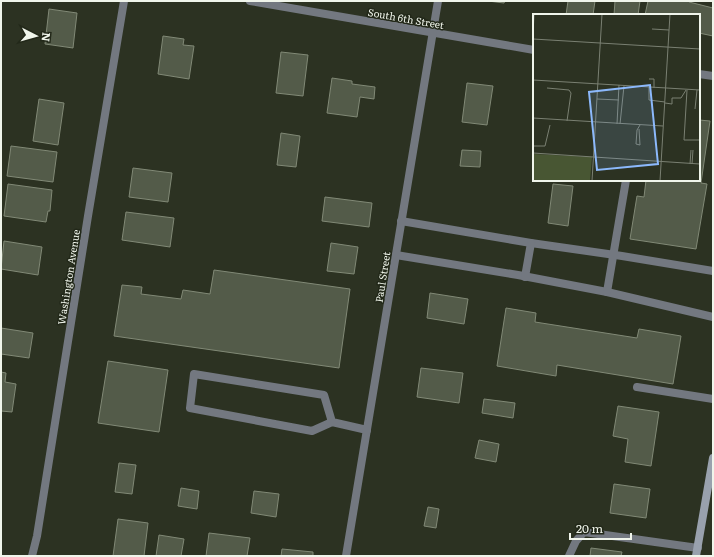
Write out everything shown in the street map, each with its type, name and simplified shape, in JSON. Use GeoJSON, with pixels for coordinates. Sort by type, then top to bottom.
{"type":"FeatureCollection","features":[{"type":"Feature","properties":{"kind":"street","name":"Washington Avenue"},"geometry":{"type":"LineString","coordinates":[[32,556],[38,528],[124,1]]}},
{"type":"Feature","properties":{"kind":"street","name":"South 6th Street"},"geometry":{"type":"LineString","coordinates":[[250,1],[533,50]]}},
{"type":"Feature","properties":{"kind":"street","name":"Paul Street"},"geometry":{"type":"LineString","coordinates":[[346,556],[438,1]]}},
{"type":"Feature","properties":{"kind":"street"},"geometry":{"type":"LineString","coordinates":[[700,74],[713,76]]}},
{"type":"Feature","properties":{"kind":"street"},"geometry":{"type":"LineString","coordinates":[[607,292],[626,181]]}},
{"type":"Feature","properties":{"kind":"street"},"geometry":{"type":"LineString","coordinates":[[401,221],[531,244],[614,254],[713,271]]}},
{"type":"Feature","properties":{"kind":"street"},"geometry":{"type":"LineString","coordinates":[[525,277],[531,244]]}},
{"type":"Feature","properties":{"kind":"street"},"geometry":{"type":"LineString","coordinates":[[396,255],[607,292],[713,317]]}},
{"type":"Feature","properties":{"kind":"street"},"geometry":{"type":"LineString","coordinates":[[332,422],[324,395],[194,374],[190,408],[312,431],[332,422],[366,430]]}},
{"type":"Feature","properties":{"kind":"street"},"geometry":{"type":"LineString","coordinates":[[637,387],[713,399]]}},
{"type":"Feature","properties":{"kind":"street"},"geometry":{"type":"LineString","coordinates":[[569,556],[576,540],[584,532],[697,552],[713,458]]}},
{"type":"Feature","properties":{"kind":"building"},"geometry":{"type":"Polygon","coordinates":[[[488,1],[505,1],[504,3],[488,1]]]}},
{"type":"Feature","properties":{"kind":"building"},"geometry":{"type":"Polygon","coordinates":[[[568,1],[595,1],[593,14],[566,14],[568,1]]]}},
{"type":"Feature","properties":{"kind":"building"},"geometry":{"type":"Polygon","coordinates":[[[615,1],[640,1],[638,14],[614,14],[615,1]]]}},
{"type":"Feature","properties":{"kind":"building"},"geometry":{"type":"Polygon","coordinates":[[[648,1],[689,1],[713,8],[713,36],[700,33],[700,14],[645,14],[648,1]]]}},
{"type":"Feature","properties":{"kind":"building"},"geometry":{"type":"Polygon","coordinates":[[[49,9],[77,13],[73,48],[45,44],[49,9]]]}},
{"type":"Feature","properties":{"kind":"building"},"geometry":{"type":"Polygon","coordinates":[[[163,36],[184,39],[183,45],[194,46],[189,79],[158,74],[163,36]]]}},
{"type":"Feature","properties":{"kind":"building"},"geometry":{"type":"Polygon","coordinates":[[[281,52],[308,55],[303,96],[276,93],[281,52]]]}},
{"type":"Feature","properties":{"kind":"building"},"geometry":{"type":"Polygon","coordinates":[[[332,78],[352,81],[352,84],[375,87],[374,99],[360,97],[357,117],[327,113],[332,78]]]}},
{"type":"Feature","properties":{"kind":"building"},"geometry":{"type":"Polygon","coordinates":[[[467,83],[493,86],[487,125],[462,122],[467,83]]]}},
{"type":"Feature","properties":{"kind":"building"},"geometry":{"type":"Polygon","coordinates":[[[39,99],[64,103],[58,145],[33,141],[39,99]]]}},
{"type":"Feature","properties":{"kind":"building"},"geometry":{"type":"Polygon","coordinates":[[[700,120],[710,121],[701,183],[707,184],[696,249],[630,239],[637,196],[644,197],[646,181],[700,181],[700,120]]]}},
{"type":"Feature","properties":{"kind":"building"},"geometry":{"type":"Polygon","coordinates":[[[281,133],[300,136],[296,167],[277,165],[281,133]]]}},
{"type":"Feature","properties":{"kind":"building"},"geometry":{"type":"Polygon","coordinates":[[[11,146],[57,152],[53,182],[7,176],[11,146]]]}},
{"type":"Feature","properties":{"kind":"building"},"geometry":{"type":"Polygon","coordinates":[[[462,150],[481,151],[480,167],[460,166],[462,150]]]}},
{"type":"Feature","properties":{"kind":"building"},"geometry":{"type":"Polygon","coordinates":[[[133,168],[172,173],[168,202],[129,197],[133,168]]]}},
{"type":"Feature","properties":{"kind":"building"},"geometry":{"type":"Polygon","coordinates":[[[8,184],[52,190],[50,211],[48,211],[46,222],[4,216],[8,184]]]}},
{"type":"Feature","properties":{"kind":"building"},"geometry":{"type":"Polygon","coordinates":[[[553,184],[573,186],[568,226],[548,223],[553,184]]]}},
{"type":"Feature","properties":{"kind":"building"},"geometry":{"type":"Polygon","coordinates":[[[325,197],[372,203],[369,227],[322,221],[325,197]]]}},
{"type":"Feature","properties":{"kind":"building"},"geometry":{"type":"Polygon","coordinates":[[[126,212],[174,218],[170,247],[122,240],[126,212]]]}},
{"type":"Feature","properties":{"kind":"building"},"geometry":{"type":"Polygon","coordinates":[[[4,241],[42,247],[38,275],[1,269],[4,241]]]}},
{"type":"Feature","properties":{"kind":"building"},"geometry":{"type":"Polygon","coordinates":[[[331,243],[358,247],[354,274],[327,271],[331,243]]]}},
{"type":"Feature","properties":{"kind":"building"},"geometry":{"type":"Polygon","coordinates":[[[214,270],[350,289],[339,368],[114,336],[122,285],[142,287],[141,294],[181,299],[183,290],[210,294],[214,270]]]}},
{"type":"Feature","properties":{"kind":"building"},"geometry":{"type":"Polygon","coordinates":[[[430,293],[468,299],[464,324],[427,318],[430,293]]]}},
{"type":"Feature","properties":{"kind":"building"},"geometry":{"type":"Polygon","coordinates":[[[506,308],[536,313],[535,322],[637,338],[639,329],[681,336],[673,384],[557,365],[556,376],[497,366],[506,308]]]}},
{"type":"Feature","properties":{"kind":"building"},"geometry":{"type":"Polygon","coordinates":[[[1,328],[33,333],[29,358],[1,354],[1,328]]]}},
{"type":"Feature","properties":{"kind":"building"},"geometry":{"type":"Polygon","coordinates":[[[108,361],[168,370],[159,432],[98,423],[108,361]]]}},
{"type":"Feature","properties":{"kind":"building"},"geometry":{"type":"Polygon","coordinates":[[[421,368],[463,373],[459,403],[417,397],[421,368]]]}},
{"type":"Feature","properties":{"kind":"building"},"geometry":{"type":"Polygon","coordinates":[[[1,372],[6,373],[5,382],[16,384],[12,412],[1,411],[1,372]]]}},
{"type":"Feature","properties":{"kind":"building"},"geometry":{"type":"Polygon","coordinates":[[[484,399],[515,403],[513,418],[482,413],[484,399]]]}},
{"type":"Feature","properties":{"kind":"building"},"geometry":{"type":"Polygon","coordinates":[[[618,406],[659,412],[651,466],[625,462],[628,439],[613,436],[618,406]]]}},
{"type":"Feature","properties":{"kind":"building"},"geometry":{"type":"Polygon","coordinates":[[[479,440],[499,444],[496,462],[475,458],[479,440]]]}},
{"type":"Feature","properties":{"kind":"building"},"geometry":{"type":"Polygon","coordinates":[[[119,463],[136,465],[132,494],[115,492],[119,463]]]}},
{"type":"Feature","properties":{"kind":"building"},"geometry":{"type":"Polygon","coordinates":[[[614,484],[650,489],[646,518],[610,513],[614,484]]]}},
{"type":"Feature","properties":{"kind":"building"},"geometry":{"type":"Polygon","coordinates":[[[181,488],[199,491],[197,509],[178,506],[181,488]]]}},
{"type":"Feature","properties":{"kind":"building"},"geometry":{"type":"Polygon","coordinates":[[[254,491],[279,494],[276,517],[251,513],[254,491]]]}},
{"type":"Feature","properties":{"kind":"building"},"geometry":{"type":"Polygon","coordinates":[[[428,507],[439,509],[436,528],[424,526],[428,507]]]}},
{"type":"Feature","properties":{"kind":"building"},"geometry":{"type":"Polygon","coordinates":[[[118,519],[148,523],[144,556],[113,556],[118,519]]]}},
{"type":"Feature","properties":{"kind":"building"},"geometry":{"type":"Polygon","coordinates":[[[209,533],[250,538],[247,556],[206,556],[209,533]]]}},
{"type":"Feature","properties":{"kind":"building"},"geometry":{"type":"Polygon","coordinates":[[[159,535],[184,539],[181,556],[156,556],[159,535]]]}},
{"type":"Feature","properties":{"kind":"building"},"geometry":{"type":"Polygon","coordinates":[[[591,548],[622,552],[621,556],[590,556],[591,548]]]}},
{"type":"Feature","properties":{"kind":"building"},"geometry":{"type":"Polygon","coordinates":[[[282,549],[313,552],[313,556],[281,556],[282,549]]]}}]}
